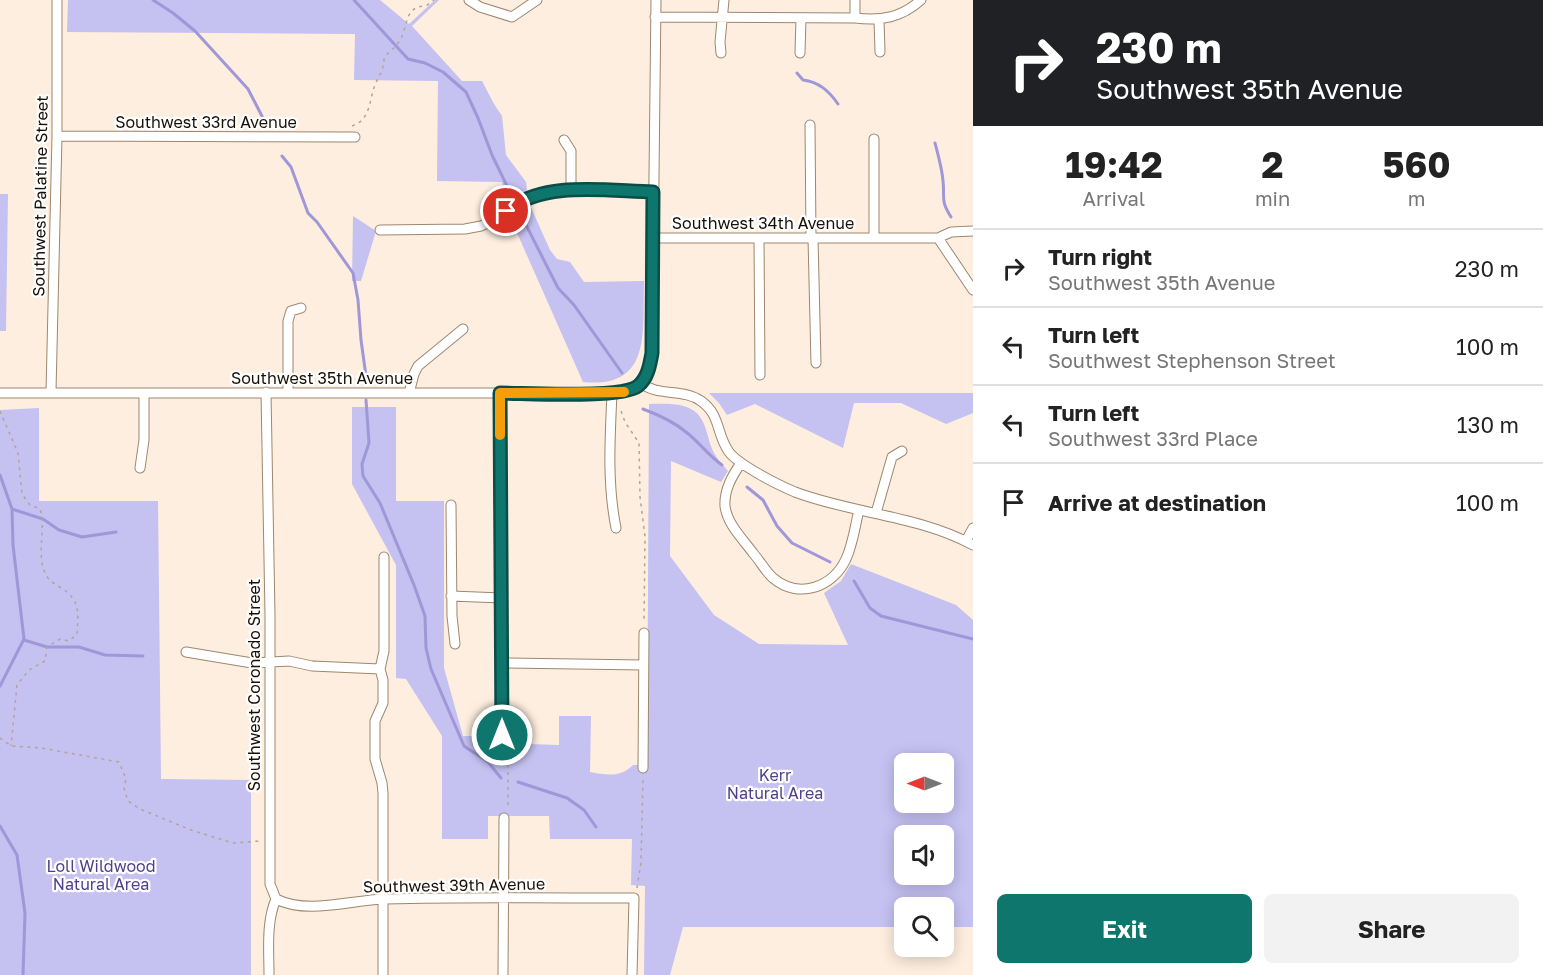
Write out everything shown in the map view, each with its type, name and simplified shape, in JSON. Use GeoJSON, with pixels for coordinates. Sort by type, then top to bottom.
{"type":"FeatureCollection","features":[{"type":"Feature","properties":{"kind":"street","name":"Southwest Palatine Street"},"geometry":{"type":"LineString","coordinates":[[51,392],[57,136],[57,0]]}},
{"type":"Feature","properties":{"kind":"street"},"geometry":{"type":"LineString","coordinates":[[469,0],[480,7],[512,17],[537,0]]}},
{"type":"Feature","properties":{"kind":"street"},"geometry":{"type":"LineString","coordinates":[[656,0],[652,353],[648,372],[641,383],[653,390],[686,393],[703,403],[717,419],[728,451],[741,464],[793,491],[859,510],[923,524],[970,543],[973,528]]}},
{"type":"Feature","properties":{"kind":"street"},"geometry":{"type":"LineString","coordinates":[[721,53],[724,0]]}},
{"type":"Feature","properties":{"kind":"street"},"geometry":{"type":"LineString","coordinates":[[855,0],[855,18]]}},
{"type":"Feature","properties":{"kind":"street"},"geometry":{"type":"LineString","coordinates":[[656,17],[879,20],[903,13],[921,0]]}},
{"type":"Feature","properties":{"kind":"street"},"geometry":{"type":"LineString","coordinates":[[800,53],[801,18]]}},
{"type":"Feature","properties":{"kind":"street"},"geometry":{"type":"LineString","coordinates":[[879,20],[880,52]]}},
{"type":"Feature","properties":{"kind":"street"},"geometry":{"type":"LineString","coordinates":[[810,125],[816,363]]}},
{"type":"Feature","properties":{"kind":"street","name":"Southwest 33rd Avenue"},"geometry":{"type":"LineString","coordinates":[[57,136],[355,137]]}},
{"type":"Feature","properties":{"kind":"street"},"geometry":{"type":"LineString","coordinates":[[564,140],[571,151],[571,190]]}},
{"type":"Feature","properties":{"kind":"street","name":"Southwest 34th Avenue"},"geometry":{"type":"LineString","coordinates":[[874,140],[874,237]]}},
{"type":"Feature","properties":{"kind":"street"},"geometry":{"type":"LineString","coordinates":[[380,230],[465,230],[496,219],[519,200],[549,191],[653,192]]}},
{"type":"Feature","properties":{"kind":"street","name":"Southwest 34th Avenue"},"geometry":{"type":"LineString","coordinates":[[652,238],[938,238],[951,232],[973,231]]}},
{"type":"Feature","properties":{"kind":"street"},"geometry":{"type":"LineString","coordinates":[[759,238],[759,375]]}},
{"type":"Feature","properties":{"kind":"street"},"geometry":{"type":"LineString","coordinates":[[938,238],[973,290]]}},
{"type":"Feature","properties":{"kind":"street"},"geometry":{"type":"LineString","coordinates":[[288,392],[288,321],[291,311],[301,308]]}},
{"type":"Feature","properties":{"kind":"street"},"geometry":{"type":"LineString","coordinates":[[410,393],[418,366],[463,329]]}},
{"type":"Feature","properties":{"kind":"street","name":"Southwest 35th Avenue"},"geometry":{"type":"LineString","coordinates":[[0,393],[614,393],[631,390],[641,383]]}},
{"type":"Feature","properties":{"kind":"street","name":"Southwest Coronado Street"},"geometry":{"type":"LineString","coordinates":[[266,392],[270,884],[276,899],[269,924],[269,975]]}},
{"type":"Feature","properties":{"kind":"street"},"geometry":{"type":"LineString","coordinates":[[140,468],[144,440],[144,393]]}},
{"type":"Feature","properties":{"kind":"street"},"geometry":{"type":"LineString","coordinates":[[500,393],[502,735]]}},
{"type":"Feature","properties":{"kind":"street"},"geometry":{"type":"LineString","coordinates":[[614,393],[609,472],[616,528]]}},
{"type":"Feature","properties":{"kind":"street"},"geometry":{"type":"LineString","coordinates":[[876,513],[892,456],[902,451]]}},
{"type":"Feature","properties":{"kind":"street"},"geometry":{"type":"LineString","coordinates":[[741,464],[726,489],[725,506],[730,522],[773,578],[790,587],[806,589],[823,585],[838,573],[847,557],[859,510]]}},
{"type":"Feature","properties":{"kind":"street"},"geometry":{"type":"LineString","coordinates":[[451,505],[451,597],[455,644]]}},
{"type":"Feature","properties":{"kind":"street"},"geometry":{"type":"LineString","coordinates":[[383,975],[383,793],[375,762],[375,721],[383,703],[383,680],[380,669],[384,651],[384,557]]}},
{"type":"Feature","properties":{"kind":"street"},"geometry":{"type":"LineString","coordinates":[[451,597],[502,598]]}},
{"type":"Feature","properties":{"kind":"street"},"geometry":{"type":"LineString","coordinates":[[643,768],[644,633]]}},
{"type":"Feature","properties":{"kind":"street"},"geometry":{"type":"LineString","coordinates":[[186,652],[252,663],[269,663],[277,660],[312,666],[380,669]]}},
{"type":"Feature","properties":{"kind":"street"},"geometry":{"type":"LineString","coordinates":[[502,663],[643,665]]}},
{"type":"Feature","properties":{"kind":"street"},"geometry":{"type":"LineString","coordinates":[[503,975],[504,818]]}},
{"type":"Feature","properties":{"kind":"street"},"geometry":{"type":"LineString","coordinates":[[632,975],[634,898]]}},
{"type":"Feature","properties":{"kind":"street","name":"Southwest 39th Avenue"},"geometry":{"type":"LineString","coordinates":[[276,899],[289,904],[317,905],[382,899],[634,898]]}},
{"type":"Feature","properties":{"kind":"path"},"geometry":{"type":"LineString","coordinates":[[341,137],[369,112],[375,86],[384,69],[384,58],[400,42],[410,13],[434,0]]}},
{"type":"Feature","properties":{"kind":"path"},"geometry":{"type":"LineString","coordinates":[[614,393],[625,422],[639,443],[640,497],[645,536],[644,633]]}},
{"type":"Feature","properties":{"kind":"path"},"geometry":{"type":"LineString","coordinates":[[0,411],[18,453],[22,494],[30,505],[40,509],[43,519],[42,560],[48,579],[67,592],[78,607],[77,634],[69,641],[60,639],[47,647],[45,661],[29,670],[17,685],[11,746]]}},
{"type":"Feature","properties":{"kind":"path"},"geometry":{"type":"LineString","coordinates":[[502,735],[508,743],[508,814],[504,818]]}},
{"type":"Feature","properties":{"kind":"path"},"geometry":{"type":"LineString","coordinates":[[0,738],[11,746],[40,748],[119,762],[126,779],[124,788],[128,801],[140,809],[191,830],[233,843],[270,841]]}},
{"type":"Feature","properties":{"kind":"path"},"geometry":{"type":"LineString","coordinates":[[634,898],[641,863],[643,768]]}},
{"type":"Feature","properties":{"kind":"green space"},"geometry":{"type":"Polygon","coordinates":[[[68,0],[380,0],[409,24],[435,0],[439,0],[412,26],[462,81],[482,81],[502,116],[506,155],[526,182],[527,190],[506,202],[502,182],[437,181],[438,81],[354,80],[355,34],[67,32],[68,0]]]}},
{"type":"Feature","properties":{"kind":"green space"},"geometry":{"type":"Polygon","coordinates":[[[0,194],[8,194],[6,331],[0,331],[0,194]]]}},
{"type":"Feature","properties":{"kind":"green space"},"geometry":{"type":"Polygon","coordinates":[[[529,203],[550,250],[557,259],[570,262],[584,282],[644,281],[642,337],[639,353],[633,366],[622,376],[606,382],[583,382],[510,217],[529,203]]]}},
{"type":"Feature","properties":{"kind":"green space"},"geometry":{"type":"Polygon","coordinates":[[[353,216],[376,231],[361,281],[352,281],[353,216]]]}},
{"type":"Feature","properties":{"kind":"green space"},"geometry":{"type":"Polygon","coordinates":[[[709,393],[973,393],[973,413],[946,424],[901,403],[854,403],[843,448],[755,404],[727,415],[709,393]]]}},
{"type":"Feature","properties":{"kind":"green space","name":"Kerr Natural Area"},"geometry":{"type":"Polygon","coordinates":[[[649,404],[671,404],[683,406],[697,413],[704,424],[715,454],[728,471],[721,482],[671,461],[670,556],[714,615],[759,644],[848,645],[824,593],[841,581],[851,564],[956,605],[973,620],[973,927],[954,927],[954,897],[894,897],[894,927],[683,927],[670,975],[644,975],[645,886],[631,885],[632,839],[550,839],[549,816],[488,816],[488,839],[442,839],[442,736],[406,679],[396,678],[396,565],[352,484],[352,407],[396,407],[396,501],[444,501],[444,668],[463,736],[515,736],[527,744],[559,745],[559,716],[591,716],[590,772],[618,774],[633,765],[647,765],[649,404]]]}},
{"type":"Feature","properties":{"kind":"green space","name":"Loll Wildwood Natural Area"},"geometry":{"type":"Polygon","coordinates":[[[39,408],[39,501],[158,501],[161,779],[251,780],[251,975],[0,975],[0,410],[39,408]]]}},
{"type":"Feature","properties":{"kind":"waterway"},"geometry":{"type":"LineString","coordinates":[[153,0],[195,31],[248,89],[264,120]]}},
{"type":"Feature","properties":{"kind":"waterway"},"geometry":{"type":"LineString","coordinates":[[354,0],[408,59],[425,63],[443,72],[466,92],[509,190]]}},
{"type":"Feature","properties":{"kind":"waterway"},"geometry":{"type":"LineString","coordinates":[[797,73],[803,80],[823,88],[838,104]]}},
{"type":"Feature","properties":{"kind":"waterway"},"geometry":{"type":"LineString","coordinates":[[935,143],[942,171],[944,203],[951,217]]}},
{"type":"Feature","properties":{"kind":"waterway"},"geometry":{"type":"LineString","coordinates":[[282,156],[291,167],[308,213],[317,222],[353,273],[366,376]]}},
{"type":"Feature","properties":{"kind":"waterway"},"geometry":{"type":"LineString","coordinates":[[524,221],[558,288],[574,305],[622,373]]}},
{"type":"Feature","properties":{"kind":"waterway"},"geometry":{"type":"LineString","coordinates":[[366,400],[369,443],[362,464],[363,476],[380,503],[425,616],[426,648],[431,669],[464,746],[488,762],[501,778]]}},
{"type":"Feature","properties":{"kind":"waterway"},"geometry":{"type":"LineString","coordinates":[[643,409],[681,428],[722,465]]}},
{"type":"Feature","properties":{"kind":"waterway"},"geometry":{"type":"LineString","coordinates":[[0,475],[12,509],[13,545],[24,639],[0,686]]}},
{"type":"Feature","properties":{"kind":"waterway"},"geometry":{"type":"LineString","coordinates":[[747,487],[763,500],[777,526],[792,543],[830,562]]}},
{"type":"Feature","properties":{"kind":"waterway"},"geometry":{"type":"LineString","coordinates":[[12,509],[43,519],[59,530],[82,537],[116,532]]}},
{"type":"Feature","properties":{"kind":"waterway"},"geometry":{"type":"LineString","coordinates":[[854,581],[870,608],[881,616],[973,639]]}},
{"type":"Feature","properties":{"kind":"waterway"},"geometry":{"type":"LineString","coordinates":[[24,640],[47,647],[79,647],[105,655],[143,656]]}},
{"type":"Feature","properties":{"kind":"waterway"},"geometry":{"type":"LineString","coordinates":[[518,782],[567,798],[584,810],[596,827]]}},
{"type":"Feature","properties":{"kind":"waterway"},"geometry":{"type":"LineString","coordinates":[[0,826],[17,855],[25,913],[23,975]]}},
{"type":"Feature","properties":{"kind":"slow traffic"},"geometry":{"type":"LineString","coordinates":[[500,435],[500,393],[624,392]]}},
{"type":"Feature","properties":{"kind":"route"},"geometry":{"type":"LineString","coordinates":[[502,735],[500,393],[624,392],[637,387],[645,378],[652,353],[653,192],[549,191],[519,200],[506,211]]}}]}
